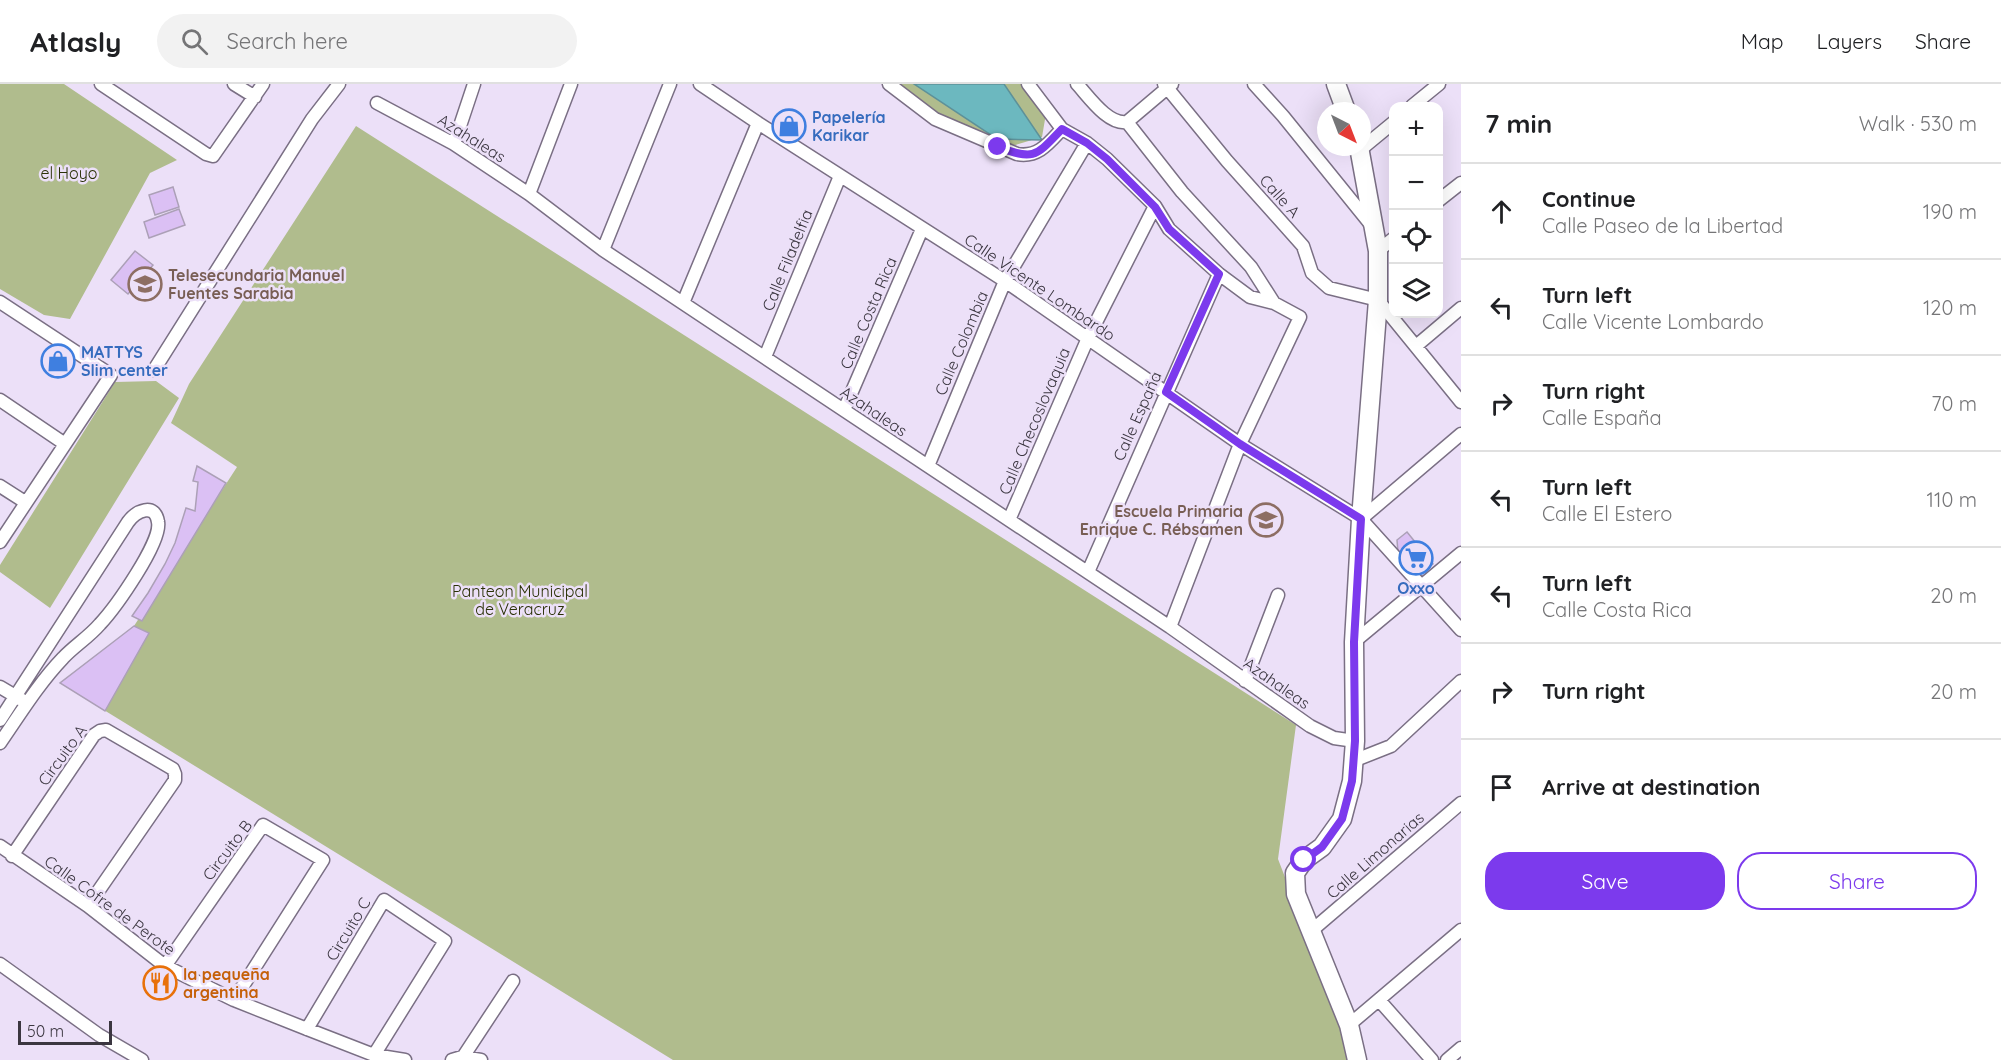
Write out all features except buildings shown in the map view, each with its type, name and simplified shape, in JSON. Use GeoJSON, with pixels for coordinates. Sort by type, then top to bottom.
{"type":"FeatureCollection","features":[{"type":"Feature","properties":{"kind":"street"},"geometry":{"type":"LineString","coordinates":[[101,84],[206,154],[213,156],[263,84]]}},
{"type":"Feature","properties":{"kind":"street"},"geometry":{"type":"LineString","coordinates":[[234,84],[255,98]]}},
{"type":"Feature","properties":{"kind":"street"},"geometry":{"type":"LineString","coordinates":[[154,370],[312,119],[339,84]]}},
{"type":"Feature","properties":{"kind":"street"},"geometry":{"type":"LineString","coordinates":[[454,144],[474,84]]}},
{"type":"Feature","properties":{"kind":"street"},"geometry":{"type":"LineString","coordinates":[[528,194],[571,84]]}},
{"type":"Feature","properties":{"kind":"street"},"geometry":{"type":"LineString","coordinates":[[603,250],[670,84]]}},
{"type":"Feature","properties":{"kind":"street","name":"Calle Vicente Lombardo"},"geometry":{"type":"LineString","coordinates":[[700,84],[1005,281],[1240,444],[1361,519],[1461,630]]}},
{"type":"Feature","properties":{"kind":"street"},"geometry":{"type":"LineString","coordinates":[[889,84],[934,119],[998,147],[1027,156],[1045,147],[1062,129]]}},
{"type":"Feature","properties":{"kind":"street"},"geometry":{"type":"LineString","coordinates":[[1028,84],[1062,129],[1087,143],[1107,159],[1155,207],[1169,229],[1219,274],[1251,297],[1274,303],[1300,317],[1240,444],[1170,627]]}},
{"type":"Feature","properties":{"kind":"street"},"geometry":{"type":"LineString","coordinates":[[1077,84],[1111,119],[1120,123],[1127,122],[1168,85]]}},
{"type":"Feature","properties":{"kind":"street"},"geometry":{"type":"LineString","coordinates":[[1254,84],[1283,116],[1373,227]]}},
{"type":"Feature","properties":{"kind":"street"},"geometry":{"type":"LineString","coordinates":[[1336,84],[1343,102]]}},
{"type":"Feature","properties":{"kind":"street"},"geometry":{"type":"LineString","coordinates":[[1417,102],[1438,84]]}},
{"type":"Feature","properties":{"kind":"street","name":"Calle A"},"geometry":{"type":"LineString","coordinates":[[1168,85],[1227,161],[1303,246],[1312,273],[1329,288],[1378,300]]}},
{"type":"Feature","properties":{"kind":"street","name":"Azahaleas"},"geometry":{"type":"LineString","coordinates":[[377,103],[454,144],[528,194],[603,250],[1170,627],[1310,726],[1334,738],[1355,741]]}},
{"type":"Feature","properties":{"kind":"street"},"geometry":{"type":"LineString","coordinates":[[1127,122],[1182,192],[1251,267],[1274,303]]}},
{"type":"Feature","properties":{"kind":"street"},"geometry":{"type":"LineString","coordinates":[[683,303],[758,123]]}},
{"type":"Feature","properties":{"kind":"street"},"geometry":{"type":"LineString","coordinates":[[1371,140],[1389,126]]}},
{"type":"Feature","properties":{"kind":"street","name":"Calle Colombia"},"geometry":{"type":"LineString","coordinates":[[928,466],[1005,281],[1087,143]]}},
{"type":"Feature","properties":{"kind":"street"},"geometry":{"type":"LineString","coordinates":[[1357,1060],[1349,1025],[1296,894],[1295,873],[1304,860],[1322,847],[1342,819],[1352,781],[1355,741],[1354,642],[1378,300],[1378,251],[1361,156]]}},
{"type":"Feature","properties":{"kind":"street","name":"Calle Filadelfia"},"geometry":{"type":"LineString","coordinates":[[765,357],[840,176]]}},
{"type":"Feature","properties":{"kind":"street"},"geometry":{"type":"LineString","coordinates":[[1443,197],[1461,183]]}},
{"type":"Feature","properties":{"kind":"street","name":"Calle Checoslovaquia"},"geometry":{"type":"LineString","coordinates":[[1009,520],[1088,338],[1155,207]]}},
{"type":"Feature","properties":{"kind":"street","name":"Calle Costa Rica"},"geometry":{"type":"LineString","coordinates":[[844,410],[922,229]]}},
{"type":"Feature","properties":{"kind":"street"},"geometry":{"type":"LineString","coordinates":[[1378,251],[1389,242]]}},
{"type":"Feature","properties":{"kind":"street","name":"Calle España"},"geometry":{"type":"LineString","coordinates":[[1088,572],[1219,274]]}},
{"type":"Feature","properties":{"kind":"street"},"geometry":{"type":"LineString","coordinates":[[1378,300],[1461,402]]}},
{"type":"Feature","properties":{"kind":"street"},"geometry":{"type":"LineString","coordinates":[[0,302],[111,375],[0,542]]}},
{"type":"Feature","properties":{"kind":"street"},"geometry":{"type":"LineString","coordinates":[[1416,346],[1461,308]]}},
{"type":"Feature","properties":{"kind":"street"},"geometry":{"type":"LineString","coordinates":[[0,400],[65,444]]}},
{"type":"Feature","properties":{"kind":"street"},"geometry":{"type":"LineString","coordinates":[[1361,519],[1461,434]]}},
{"type":"Feature","properties":{"kind":"street"},"geometry":{"type":"LineString","coordinates":[[0,486],[25,502]]}},
{"type":"Feature","properties":{"kind":"street"},"geometry":{"type":"LineString","coordinates":[[0,720],[22,700],[62,658],[101,624],[134,579],[157,537],[159,524],[156,516],[150,511],[142,510],[135,513],[128,522],[22,700],[0,743]]}},
{"type":"Feature","properties":{"kind":"street"},"geometry":{"type":"LineString","coordinates":[[1354,642],[1461,553]]}},
{"type":"Feature","properties":{"kind":"street"},"geometry":{"type":"LineString","coordinates":[[1245,681],[1278,595]]}},
{"type":"Feature","properties":{"kind":"street"},"geometry":{"type":"LineString","coordinates":[[1353,761],[1391,746],[1461,681]]}},
{"type":"Feature","properties":{"kind":"street"},"geometry":{"type":"LineString","coordinates":[[0,687],[22,700]]}},
{"type":"Feature","properties":{"kind":"street","name":"Circuito A"},"geometry":{"type":"LineString","coordinates":[[12,856],[94,735],[100,730],[106,730],[173,769],[175,780],[88,906]]}},
{"type":"Feature","properties":{"kind":"street","name":"Calle Limonarias"},"geometry":{"type":"LineString","coordinates":[[1310,932],[1461,803]]}},
{"type":"Feature","properties":{"kind":"street","name":"Circuito B"},"geometry":{"type":"LineString","coordinates":[[165,966],[262,825],[323,860],[234,1000]]}},
{"type":"Feature","properties":{"kind":"street","name":"Calle Cofre de Perote"},"geometry":{"type":"LineString","coordinates":[[0,846],[88,906],[165,966],[234,1000],[307,1029],[374,1055],[405,1060]]}},
{"type":"Feature","properties":{"kind":"street","name":"Circuito C"},"geometry":{"type":"LineString","coordinates":[[307,1029],[384,900],[445,941],[374,1055]]}},
{"type":"Feature","properties":{"kind":"street"},"geometry":{"type":"LineString","coordinates":[[1349,1025],[1461,930]]}},
{"type":"Feature","properties":{"kind":"street"},"geometry":{"type":"LineString","coordinates":[[0,964],[99,1035],[142,1060]]}},
{"type":"Feature","properties":{"kind":"street"},"geometry":{"type":"LineString","coordinates":[[458,1059],[513,981]]}},
{"type":"Feature","properties":{"kind":"street"},"geometry":{"type":"LineString","coordinates":[[1379,1000],[1432,1060]]}},
{"type":"Feature","properties":{"kind":"street"},"geometry":{"type":"LineString","coordinates":[[1447,1060],[1461,1048]]}},
{"type":"Feature","properties":{"kind":"street"},"geometry":{"type":"LineString","coordinates":[[458,1059],[480,1060]]}},
{"type":"Feature","properties":{"kind":"green space","name":"el Hoyo"},"geometry":{"type":"Polygon","coordinates":[[[0,84],[64,84],[177,160],[150,173],[70,319],[44,315],[0,289],[0,84]]]}},
{"type":"Feature","properties":{"kind":"green space"},"geometry":{"type":"Polygon","coordinates":[[[892,84],[1028,84],[1048,102],[1042,137],[1005,148],[969,139],[892,84]]]}},
{"type":"Feature","properties":{"kind":"green space","name":"Panteon Municipal de Veracruz"},"geometry":{"type":"Polygon","coordinates":[[[356,126],[1296,725],[1278,859],[1341,1023],[1349,1060],[673,1060],[60,683],[134,626],[237,467],[171,423],[189,384],[356,126]]]}},
{"type":"Feature","properties":{"kind":"green space"},"geometry":{"type":"Polygon","coordinates":[[[156,381],[179,398],[50,608],[0,572],[0,565],[115,382],[156,381]]]}},
{"type":"Feature","properties":{"kind":"shaded area"},"geometry":{"type":"Polygon","coordinates":[[[914,84],[1004,84],[1042,140],[997,139],[914,84]]]}},
{"type":"Feature","properties":{"kind":"place","name":"Papelería Karikar"},"geometry":{"type":"Point","coordinates":[789,126]}},
{"type":"Feature","properties":{"kind":"place","name":"Telesecundaria Manuel Fuentes Sarabia"},"geometry":{"type":"Point","coordinates":[145,284]}},
{"type":"Feature","properties":{"kind":"place","name":"MATTYS Slim center"},"geometry":{"type":"Point","coordinates":[58,361]}},
{"type":"Feature","properties":{"kind":"place","name":"Escuela Primaria Enrique C. Rébsamen"},"geometry":{"type":"Point","coordinates":[1266,520]}},
{"type":"Feature","properties":{"kind":"place","name":"Oxxo"},"geometry":{"type":"Point","coordinates":[1416,558]}},
{"type":"Feature","properties":{"kind":"place","name":"la pequeña argentina"},"geometry":{"type":"Point","coordinates":[160,983]}},
{"type":"Feature","properties":{"kind":"route"},"geometry":{"type":"LineString","coordinates":[[998,147],[1027,156],[1035,154],[1062,129],[1087,143],[1107,159],[1155,207],[1169,229],[1219,274],[1166,392],[1240,444],[1334,500],[1361,519],[1354,642],[1355,741],[1352,781],[1342,819],[1322,847],[1304,860]]}}]}
